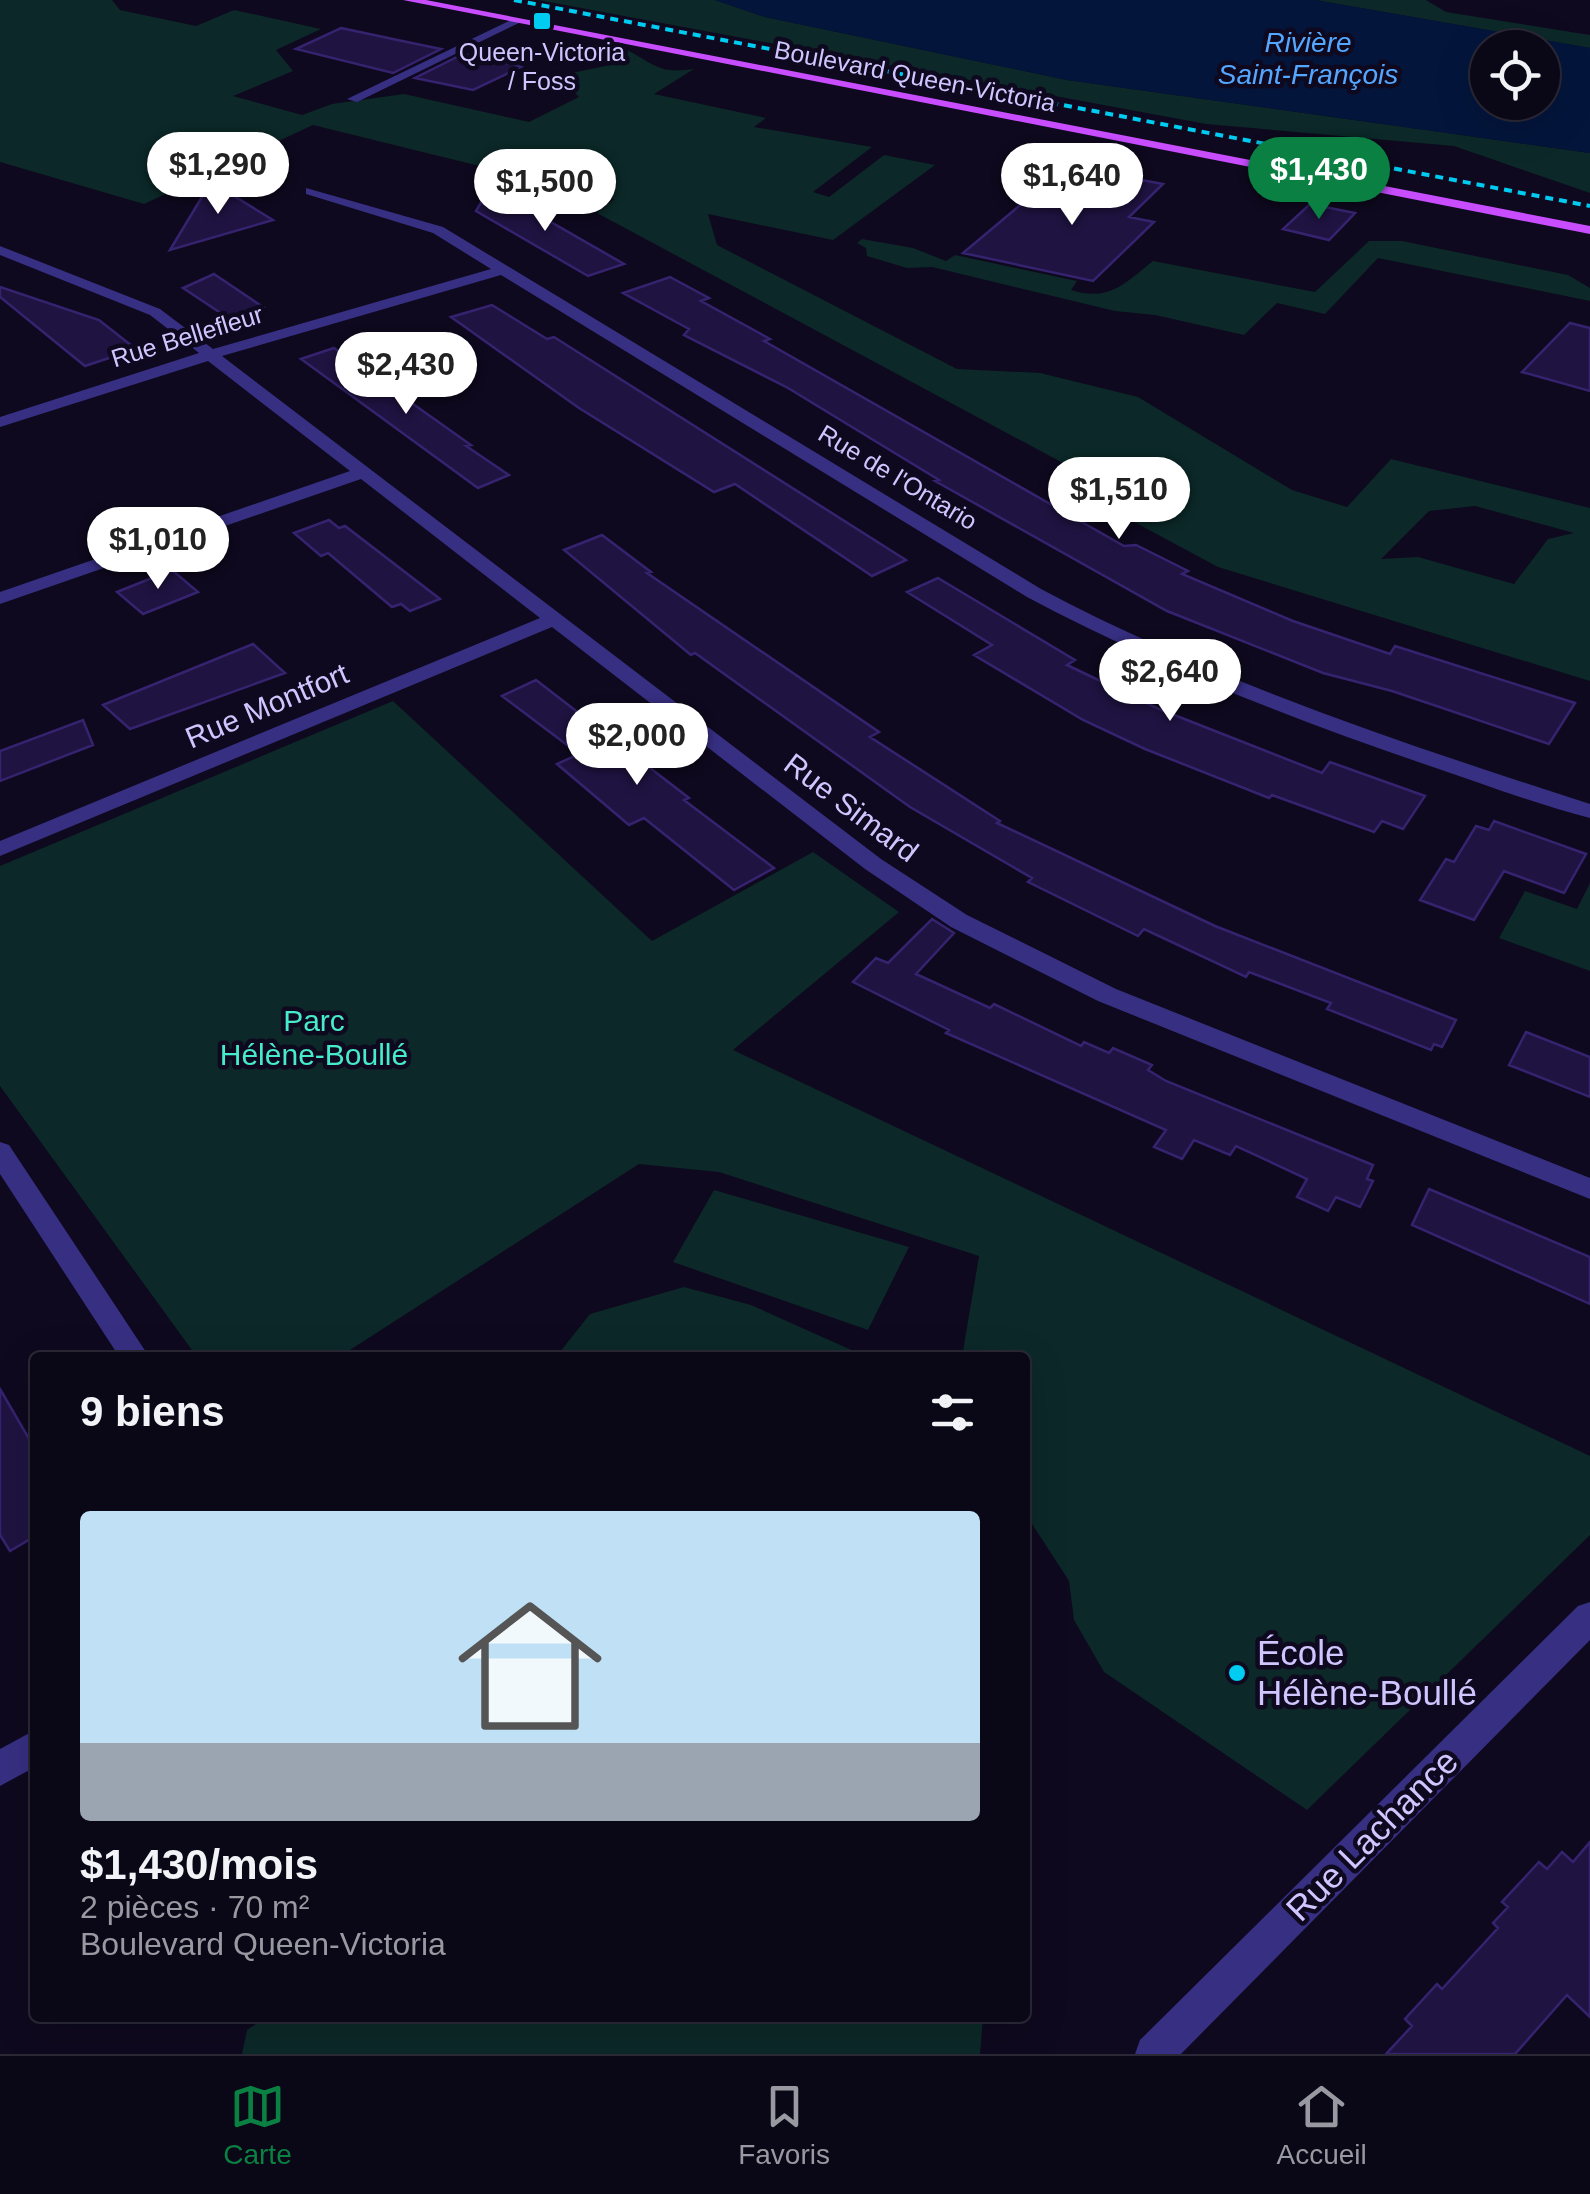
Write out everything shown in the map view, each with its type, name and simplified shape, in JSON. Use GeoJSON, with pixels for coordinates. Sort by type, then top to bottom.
{"type":"FeatureCollection","features":[{"type":"Feature","properties":{"kind":"main road","name":"Boulevard Queen-Victoria"},"geometry":{"type":"LineString","coordinates":[[408,0],[1590,230]]}},
{"type":"Feature","properties":{"kind":"street"},"geometry":{"type":"LineString","coordinates":[[353,99],[517,21]]}},
{"type":"Feature","properties":{"kind":"street","name":"Rue de l'Ontario"},"geometry":{"type":"LineString","coordinates":[[311,191],[424,224],[506,269],[1017,582],[1136,647],[1263,702],[1590,810]]}},
{"type":"Feature","properties":{"kind":"street","name":"Rue Simard"},"geometry":{"type":"LineString","coordinates":[[0,250],[128,298],[212,354],[872,864],[959,921],[1108,995],[1590,1189]]}},
{"type":"Feature","properties":{"kind":"street","name":"Rue Bellefleur"},"geometry":{"type":"LineString","coordinates":[[0,422],[212,354],[506,269]]}},
{"type":"Feature","properties":{"kind":"street"},"geometry":{"type":"LineString","coordinates":[[0,598],[366,471]]}},
{"type":"Feature","properties":{"kind":"street","name":"Rue Montfort"},"geometry":{"type":"LineString","coordinates":[[0,849],[557,618]]}},
{"type":"Feature","properties":{"kind":"street"},"geometry":{"type":"LineString","coordinates":[[0,1152],[132,1352]]}},
{"type":"Feature","properties":{"kind":"street","name":"Rue Lachance"},"geometry":{"type":"LineString","coordinates":[[1154,2054],[1590,1617]]}},
{"type":"Feature","properties":{"kind":"street"},"geometry":{"type":"LineString","coordinates":[[0,1769],[30,1750]]}},
{"type":"Feature","properties":{"kind":"green space"},"geometry":{"type":"Polygon","coordinates":[[[0,0],[112,0],[120,10],[196,26],[234,10],[321,29],[276,50],[293,71],[233,96],[302,115],[332,104],[404,94],[529,122],[579,97],[561,79],[567,74],[624,62],[617,54],[592,48],[603,46],[622,48],[665,69],[694,69],[654,94],[766,118],[754,127],[872,147],[813,192],[829,197],[884,155],[935,165],[833,240],[708,214],[717,245],[957,369],[1040,373],[1138,397],[1292,490],[1347,507],[1391,459],[1590,508],[1590,681],[1218,567],[1069,487],[1089,477],[597,213],[614,199],[313,125],[144,204],[0,162],[0,0]],[[1475,506],[1429,511],[1381,559],[1418,557],[1514,584],[1548,539],[1574,533],[1475,506]]]}},
{"type":"Feature","properties":{"kind":"green space"},"geometry":{"type":"Polygon","coordinates":[[[538,0],[715,0],[765,17],[1067,80],[1590,153],[1590,193],[1454,146],[1206,124],[538,0]]]}},
{"type":"Feature","properties":{"kind":"green space"},"geometry":{"type":"Polygon","coordinates":[[[1315,0],[1426,0],[1446,12],[1559,30],[1487,30],[1315,0]]]}},
{"type":"Feature","properties":{"kind":"green space"},"geometry":{"type":"Polygon","coordinates":[[[1560,30],[1590,35],[1590,48],[1560,43],[1560,30]]]}},
{"type":"Feature","properties":{"kind":"green space"},"geometry":{"type":"Polygon","coordinates":[[[862,239],[913,248],[946,261],[955,255],[1077,281],[1071,290],[1096,294],[1115,289],[1153,261],[1315,292],[1369,241],[1402,241],[1568,275],[1590,288],[1590,301],[1378,258],[1325,314],[1277,303],[1244,335],[1155,315],[1115,311],[932,267],[907,268],[867,256],[866,248],[857,243],[862,239]]]}},
{"type":"Feature","properties":{"kind":"green space","name":"Parc Hélène-Boullé"},"geometry":{"type":"Polygon","coordinates":[[[393,701],[652,941],[813,852],[899,912],[733,1050],[1590,1456],[1590,1535],[1307,1810],[1104,1672],[1074,1620],[1069,1581],[1030,1521],[1030,1352],[963,1352],[979,1256],[719,1172],[639,1164],[347,1352],[193,1352],[0,1086],[0,866],[393,701]]]}},
{"type":"Feature","properties":{"kind":"green space"},"geometry":{"type":"Polygon","coordinates":[[[1590,883],[1590,971],[1499,938],[1525,891],[1577,909],[1590,883]]]}},
{"type":"Feature","properties":{"kind":"green space"},"geometry":{"type":"Polygon","coordinates":[[[714,1190],[909,1247],[868,1330],[673,1262],[714,1190]]]}},
{"type":"Feature","properties":{"kind":"green space"},"geometry":{"type":"Polygon","coordinates":[[[684,1287],[751,1305],[856,1352],[560,1352],[590,1314],[684,1287]]]}},
{"type":"Feature","properties":{"kind":"green space"},"geometry":{"type":"Polygon","coordinates":[[[259,2022],[983,2022],[980,2054],[242,2054],[247,2030],[259,2022]]]}},
{"type":"Feature","properties":{"kind":"water","name":"Rivière Saint-François"},"geometry":{"type":"Polygon","coordinates":[[[715,0],[1315,0],[1487,30],[1470,30],[1470,120],[1560,120],[1560,43],[1590,48],[1590,153],[1067,80],[765,17],[715,0]]]}},
{"type":"Feature","properties":{"kind":"building"},"geometry":{"type":"Polygon","coordinates":[[[341,28],[441,49],[393,73],[296,49],[341,28]]]}},
{"type":"Feature","properties":{"kind":"building"},"geometry":{"type":"Polygon","coordinates":[[[463,54],[521,67],[473,90],[415,78],[463,54]]]}},
{"type":"Feature","properties":{"kind":"building"},"geometry":{"type":"Polygon","coordinates":[[[1094,171],[1163,184],[1129,217],[1154,222],[1093,281],[963,253],[1031,196],[1056,201],[1094,171]]]}},
{"type":"Feature","properties":{"kind":"building"},"geometry":{"type":"Polygon","coordinates":[[[211,182],[273,220],[170,250],[211,182]]]}},
{"type":"Feature","properties":{"kind":"building"},"geometry":{"type":"Polygon","coordinates":[[[490,187],[624,264],[588,276],[476,211],[490,187]]]}},
{"type":"Feature","properties":{"kind":"building"},"geometry":{"type":"Polygon","coordinates":[[[1310,204],[1355,213],[1329,240],[1283,229],[1310,204]]]}},
{"type":"Feature","properties":{"kind":"building"},"geometry":{"type":"Polygon","coordinates":[[[214,274],[263,307],[228,318],[183,288],[214,274]]]}},
{"type":"Feature","properties":{"kind":"building"},"geometry":{"type":"Polygon","coordinates":[[[670,277],[709,298],[701,301],[770,339],[764,341],[1124,546],[1136,545],[1188,571],[1182,574],[1293,621],[1390,654],[1395,646],[1575,703],[1549,744],[1392,691],[1323,673],[1167,611],[935,481],[939,480],[788,388],[684,335],[689,329],[623,293],[670,277]]]}},
{"type":"Feature","properties":{"kind":"building"},"geometry":{"type":"Polygon","coordinates":[[[0,287],[99,320],[136,349],[85,366],[0,297],[0,287]]]}},
{"type":"Feature","properties":{"kind":"building"},"geometry":{"type":"Polygon","coordinates":[[[492,305],[547,339],[554,337],[906,560],[872,576],[735,484],[714,492],[579,408],[451,317],[492,305]]]}},
{"type":"Feature","properties":{"kind":"building"},"geometry":{"type":"Polygon","coordinates":[[[1570,323],[1590,328],[1590,391],[1522,372],[1570,323]]]}},
{"type":"Feature","properties":{"kind":"building"},"geometry":{"type":"Polygon","coordinates":[[[334,348],[509,475],[478,488],[301,359],[334,348]]]}},
{"type":"Feature","properties":{"kind":"building"},"geometry":{"type":"Polygon","coordinates":[[[329,520],[339,528],[345,526],[440,599],[410,611],[401,604],[392,607],[328,553],[321,556],[294,533],[329,520]]]}},
{"type":"Feature","properties":{"kind":"building"},"geometry":{"type":"Polygon","coordinates":[[[602,535],[651,572],[647,573],[879,732],[870,737],[1000,821],[997,823],[1215,926],[1456,1020],[1442,1047],[1434,1044],[1431,1050],[1327,1009],[1331,1003],[1249,972],[1246,977],[1144,929],[1138,936],[1028,882],[1032,878],[910,807],[695,653],[691,655],[564,550],[602,535]]]}},
{"type":"Feature","properties":{"kind":"building"},"geometry":{"type":"Polygon","coordinates":[[[172,570],[198,592],[143,614],[117,592],[172,570]]]}},
{"type":"Feature","properties":{"kind":"building"},"geometry":{"type":"Polygon","coordinates":[[[938,578],[1075,660],[1067,665],[1159,709],[1322,773],[1330,762],[1425,796],[1403,829],[1382,821],[1374,832],[1272,795],[1269,798],[1145,749],[1083,720],[974,655],[992,645],[907,592],[938,578]]]}},
{"type":"Feature","properties":{"kind":"building"},"geometry":{"type":"Polygon","coordinates":[[[253,644],[285,673],[130,729],[103,705],[253,644]]]}},
{"type":"Feature","properties":{"kind":"building"},"geometry":{"type":"Polygon","coordinates":[[[536,680],[774,868],[734,890],[644,818],[629,825],[557,764],[579,754],[502,696],[536,680]]]}},
{"type":"Feature","properties":{"kind":"building"},"geometry":{"type":"Polygon","coordinates":[[[83,720],[93,745],[0,781],[0,751],[83,720]]]}},
{"type":"Feature","properties":{"kind":"building"},"geometry":{"type":"Polygon","coordinates":[[[1494,821],[1586,854],[1564,893],[1504,871],[1474,920],[1420,900],[1446,859],[1454,862],[1476,826],[1489,830],[1494,821]]]}},
{"type":"Feature","properties":{"kind":"building"},"geometry":{"type":"Polygon","coordinates":[[[932,919],[954,933],[916,974],[990,1008],[994,1004],[1081,1046],[1084,1042],[1109,1053],[1113,1048],[1152,1065],[1148,1070],[1166,1081],[1373,1165],[1367,1179],[1373,1181],[1360,1207],[1336,1197],[1328,1211],[1297,1197],[1307,1179],[1236,1146],[1230,1155],[1194,1140],[1182,1159],[1154,1147],[1166,1130],[946,1033],[949,1030],[853,982],[876,958],[888,963],[932,919]]]}},
{"type":"Feature","properties":{"kind":"building"},"geometry":{"type":"Polygon","coordinates":[[[1526,1032],[1590,1057],[1590,1097],[1509,1065],[1526,1032]]]}},
{"type":"Feature","properties":{"kind":"building"},"geometry":{"type":"Polygon","coordinates":[[[1429,1189],[1590,1257],[1590,1304],[1412,1225],[1429,1189]]]}},
{"type":"Feature","properties":{"kind":"building"},"geometry":{"type":"Polygon","coordinates":[[[0,1389],[30,1440],[30,1539],[10,1551],[0,1535],[0,1389]]]}},
{"type":"Feature","properties":{"kind":"building"},"geometry":{"type":"Polygon","coordinates":[[[1590,1842],[1590,2017],[1567,1995],[1515,2054],[1386,2054],[1412,2026],[1405,2019],[1437,1984],[1442,1989],[1498,1928],[1493,1923],[1508,1907],[1502,1902],[1539,1862],[1547,1869],[1562,1852],[1573,1862],[1590,1842]]]}},
{"type":"Feature","properties":{"kind":"railway"},"geometry":{"type":"LineString","coordinates":[[514,0],[1590,206]]}},
{"type":"Feature","properties":{"kind":"place","name":"Queen-Victoria / Foss"},"geometry":{"type":"Point","coordinates":[542,21]}},
{"type":"Feature","properties":{"kind":"place","name":"École Hélène-Boullé"},"geometry":{"type":"Point","coordinates":[1237,1673]}}]}
